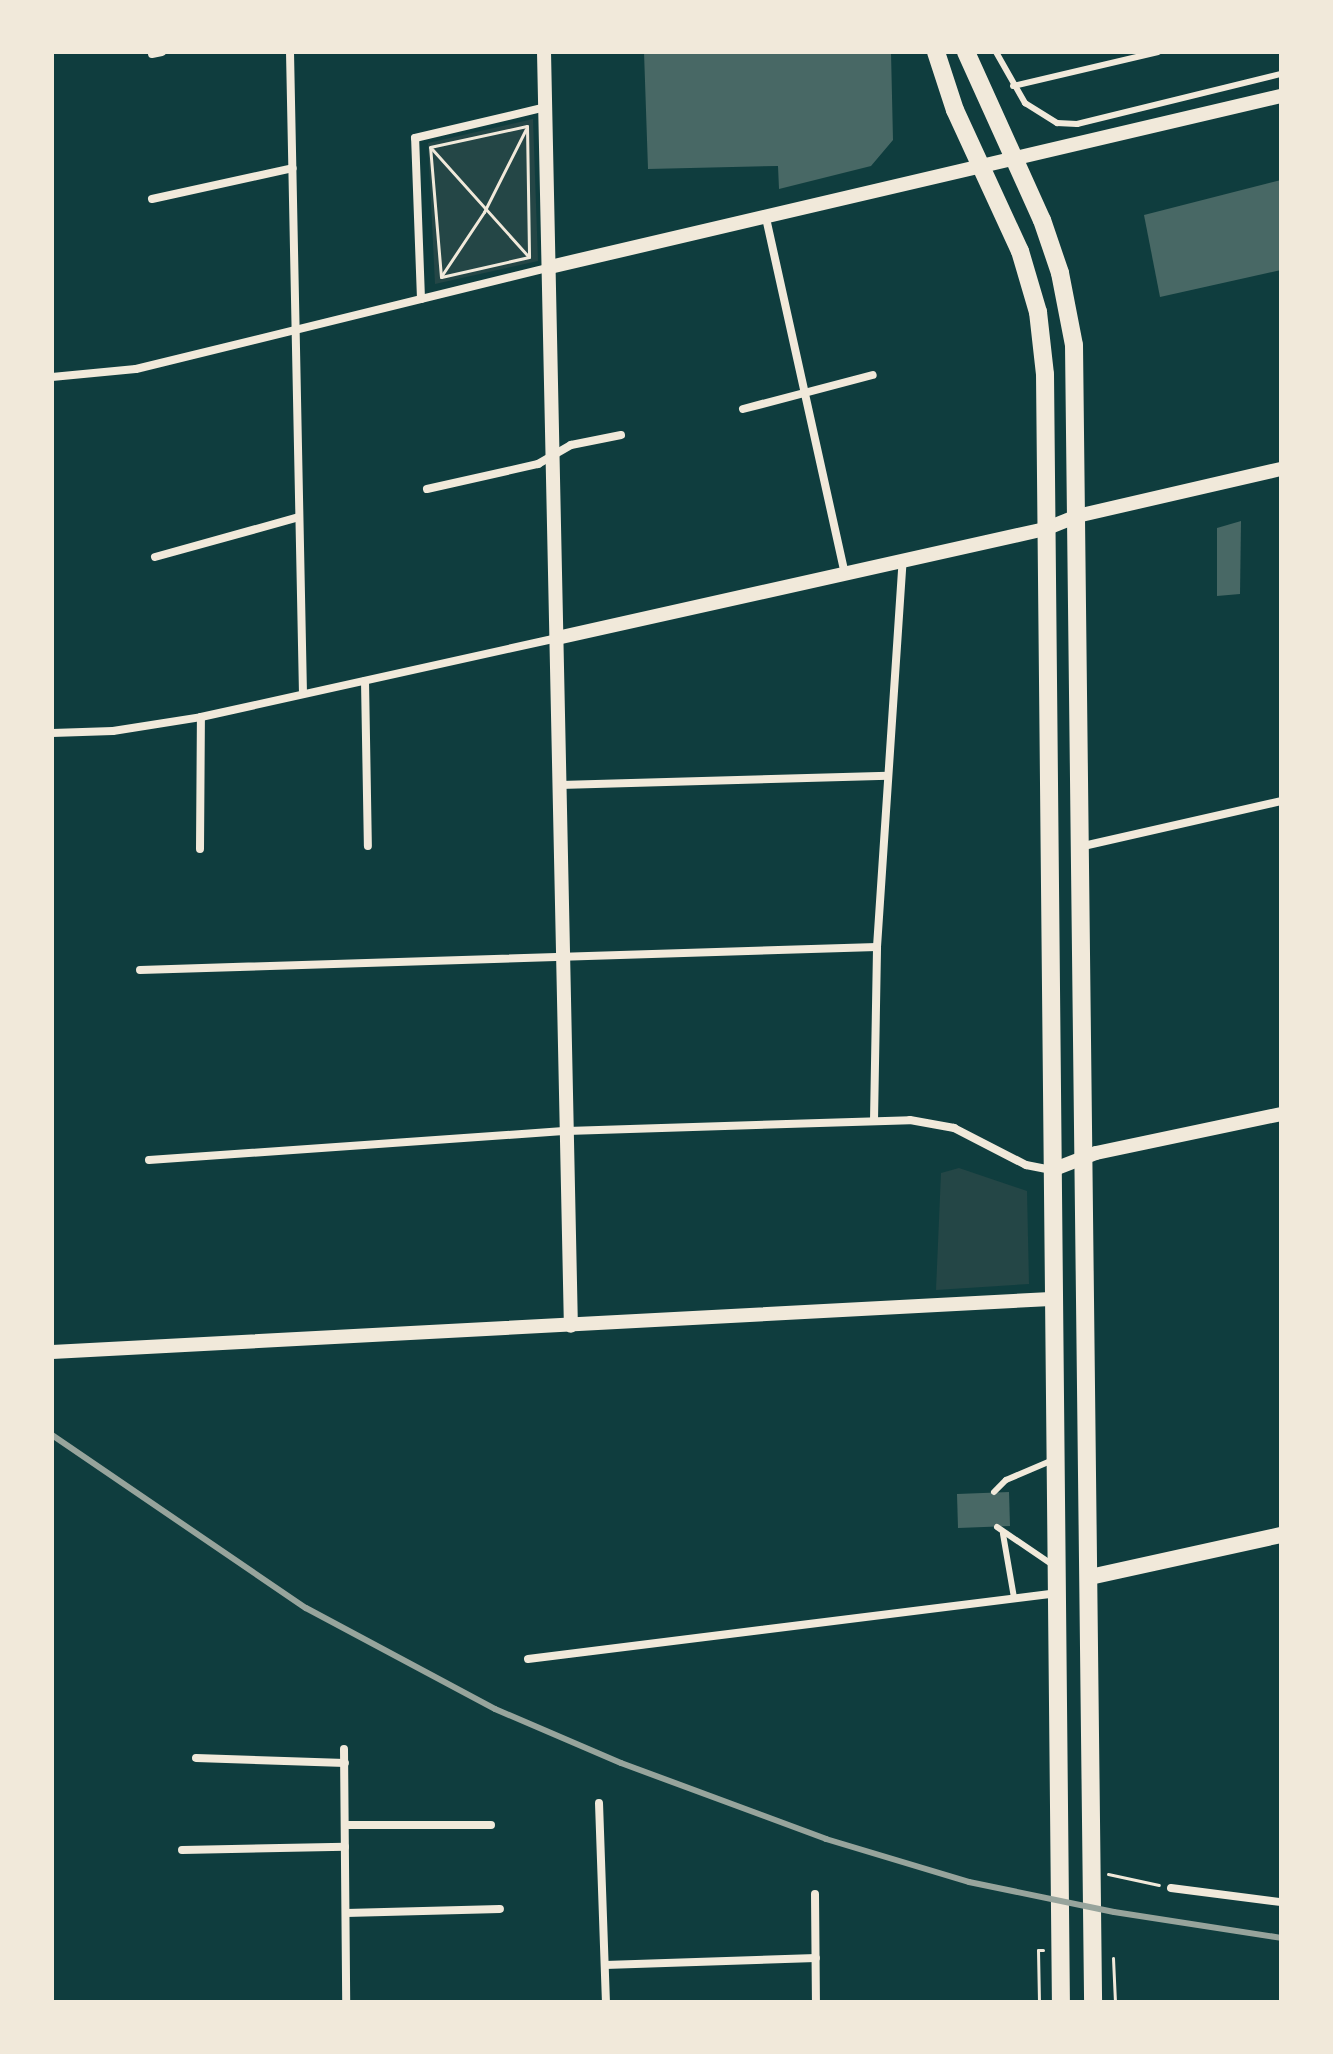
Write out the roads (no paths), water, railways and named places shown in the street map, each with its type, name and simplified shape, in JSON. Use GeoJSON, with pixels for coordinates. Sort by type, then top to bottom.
{"type":"FeatureCollection","features":[{"type":"Feature","properties":{"kind":"main road"},"geometry":{"type":"LineString","coordinates":[[936,52],[955,110],[1013,230],[1038,312],[1045,374],[1051,1299],[1059,1593],[1061,2002]]}},
{"type":"Feature","properties":{"kind":"main road"},"geometry":{"type":"LineString","coordinates":[[966,52],[1017,160],[1051,245],[1071,322],[1077,516],[1080,1158],[1090,1577],[1093,2002]]}},
{"type":"Feature","properties":{"kind":"main road"},"geometry":{"type":"LineString","coordinates":[[1051,1299],[1083,1339]]}},
{"type":"Feature","properties":{"kind":"main road"},"geometry":{"type":"LineString","coordinates":[[1090,1577],[1281,1535]]}},
{"type":"Feature","properties":{"kind":"main road"},"geometry":{"type":"LineString","coordinates":[[1056,1538],[1071,1561],[1090,1577]]}},
{"type":"Feature","properties":{"kind":"street"},"geometry":{"type":"LineString","coordinates":[[290,52],[303,693]]}},
{"type":"Feature","properties":{"kind":"street"},"geometry":{"type":"LineString","coordinates":[[544,52],[571,1326]]}},
{"type":"Feature","properties":{"kind":"street"},"geometry":{"type":"LineString","coordinates":[[52,377],[136,369],[533,271],[984,168],[1281,96]]}},
{"type":"Feature","properties":{"kind":"street"},"geometry":{"type":"LineString","coordinates":[[421,299],[413,143],[427,133],[546,107]]}},
{"type":"Feature","properties":{"kind":"street"},"geometry":{"type":"LineString","coordinates":[[152,199],[293,168]]}},
{"type":"Feature","properties":{"kind":"street"},"geometry":{"type":"LineString","coordinates":[[766,218],[802,393],[845,573]]}},
{"type":"Feature","properties":{"kind":"street"},"geometry":{"type":"LineString","coordinates":[[743,409],[873,375]]}},
{"type":"Feature","properties":{"kind":"street"},"geometry":{"type":"LineString","coordinates":[[427,489],[538,464],[553,454],[621,435]]}},
{"type":"Feature","properties":{"kind":"street"},"geometry":{"type":"LineString","coordinates":[[52,733],[113,731],[201,717],[1045,529],[1077,516],[1281,469]]}},
{"type":"Feature","properties":{"kind":"street"},"geometry":{"type":"LineString","coordinates":[[155,557],[299,517]]}},
{"type":"Feature","properties":{"kind":"street"},"geometry":{"type":"LineString","coordinates":[[874,1121],[877,947],[903,559]]}},
{"type":"Feature","properties":{"kind":"street"},"geometry":{"type":"LineString","coordinates":[[365,681],[368,846]]}},
{"type":"Feature","properties":{"kind":"street"},"geometry":{"type":"LineString","coordinates":[[200,849],[201,717]]}},
{"type":"Feature","properties":{"kind":"street"},"geometry":{"type":"LineString","coordinates":[[560,785],[888,776]]}},
{"type":"Feature","properties":{"kind":"street"},"geometry":{"type":"LineString","coordinates":[[1078,847],[1281,801]]}},
{"type":"Feature","properties":{"kind":"street"},"geometry":{"type":"LineString","coordinates":[[140,970],[877,947]]}},
{"type":"Feature","properties":{"kind":"street"},"geometry":{"type":"LineString","coordinates":[[149,1160],[567,1131],[874,1121],[941,1124],[1026,1165],[1052,1170],[1080,1158],[1281,1114]]}},
{"type":"Feature","properties":{"kind":"street"},"geometry":{"type":"LineString","coordinates":[[52,1352],[1051,1299]]}},
{"type":"Feature","properties":{"kind":"street"},"geometry":{"type":"LineString","coordinates":[[528,1659],[1059,1593]]}},
{"type":"Feature","properties":{"kind":"street"},"geometry":{"type":"LineString","coordinates":[[344,1749],[346,2002]]}},
{"type":"Feature","properties":{"kind":"street"},"geometry":{"type":"LineString","coordinates":[[196,1758],[345,1763]]}},
{"type":"Feature","properties":{"kind":"street"},"geometry":{"type":"LineString","coordinates":[[599,1803],[606,2002]]}},
{"type":"Feature","properties":{"kind":"street"},"geometry":{"type":"LineString","coordinates":[[345,1825],[491,1825]]}},
{"type":"Feature","properties":{"kind":"street"},"geometry":{"type":"LineString","coordinates":[[182,1850],[345,1847]]}},
{"type":"Feature","properties":{"kind":"street"},"geometry":{"type":"LineString","coordinates":[[1171,1888],[1281,1902]]}},
{"type":"Feature","properties":{"kind":"street"},"geometry":{"type":"LineString","coordinates":[[815,1894],[816,2002]]}},
{"type":"Feature","properties":{"kind":"street"},"geometry":{"type":"LineString","coordinates":[[346,1913],[500,1909]]}},
{"type":"Feature","properties":{"kind":"street"},"geometry":{"type":"LineString","coordinates":[[605,1965],[816,1958]]}},
{"type":"Feature","properties":{"kind":"lane"},"geometry":{"type":"LineString","coordinates":[[996,52],[1025,103],[1046,116],[1077,124],[1281,74]]}},
{"type":"Feature","properties":{"kind":"lane"},"geometry":{"type":"LineString","coordinates":[[1013,86],[1158,52]]}},
{"type":"Feature","properties":{"kind":"lane"},"geometry":{"type":"LineString","coordinates":[[994,1492],[1006,1480],[1056,1458]]}},
{"type":"Feature","properties":{"kind":"lane"},"geometry":{"type":"LineString","coordinates":[[997,1527],[1057,1568]]}},
{"type":"Feature","properties":{"kind":"lane"},"geometry":{"type":"LineString","coordinates":[[1003,1534],[1014,1598]]}},
{"type":"Feature","properties":{"kind":"railway"},"geometry":{"type":"LineString","coordinates":[[52,1435],[306,1608],[495,1709],[621,1763],[826,1839],[969,1882],[1114,1912],[1281,1938]]}}]}
